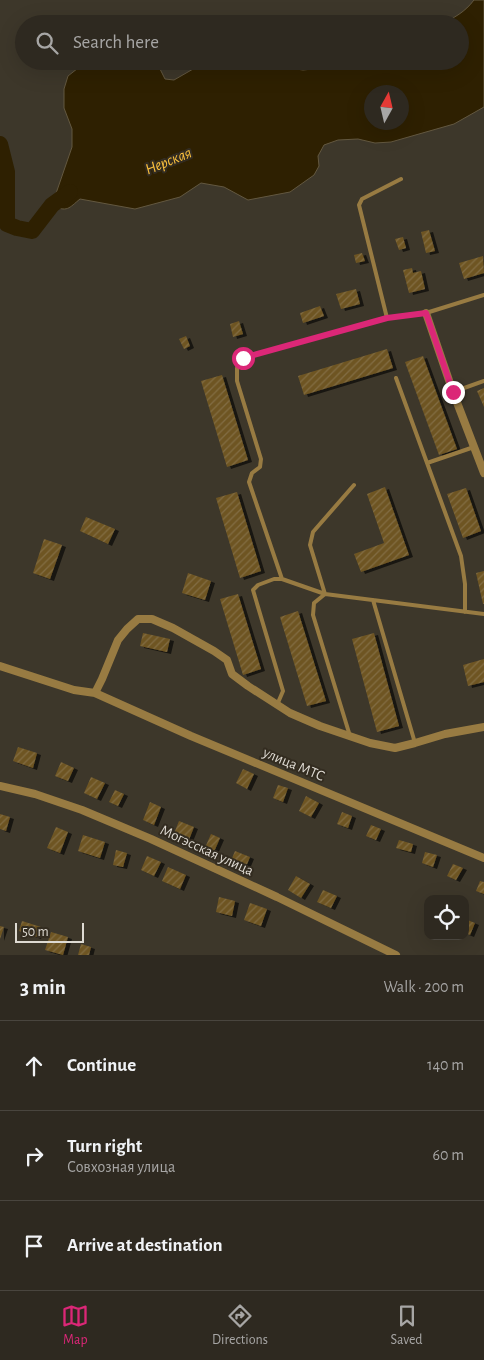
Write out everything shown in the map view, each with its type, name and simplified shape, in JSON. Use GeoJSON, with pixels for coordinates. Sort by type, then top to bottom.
{"type":"FeatureCollection","features":[{"type":"Feature","properties":{"kind":"street"},"geometry":{"type":"LineString","coordinates":[[426,313],[453,392],[484,473]]}},
{"type":"Feature","properties":{"kind":"street"},"geometry":{"type":"LineString","coordinates":[[94,693],[102,679],[118,640],[138,620],[152,619],[173,628],[214,651],[226,660],[232,674],[290,713],[320,726],[370,743],[396,748],[445,734],[484,727]]}},
{"type":"Feature","properties":{"kind":"street","name":"улица МТС"},"geometry":{"type":"LineString","coordinates":[[0,666],[74,690],[94,693],[191,736],[484,858]]}},
{"type":"Feature","properties":{"kind":"street","name":"Могэсская улица"},"geometry":{"type":"LineString","coordinates":[[0,786],[35,794],[82,810],[143,836],[396,955]]}},
{"type":"Feature","properties":{"kind":"lane"},"geometry":{"type":"LineString","coordinates":[[387,318],[359,204],[362,200],[401,180]]}},
{"type":"Feature","properties":{"kind":"lane"},"geometry":{"type":"LineString","coordinates":[[282,580],[249,482],[252,473],[260,467],[261,459],[237,381],[237,368],[243,358],[387,318],[426,313],[484,295]]}},
{"type":"Feature","properties":{"kind":"lane"},"geometry":{"type":"LineString","coordinates":[[396,378],[460,556],[465,584],[465,612]]}},
{"type":"Feature","properties":{"kind":"lane"},"geometry":{"type":"LineString","coordinates":[[453,392],[484,380]]}},
{"type":"Feature","properties":{"kind":"lane"},"geometry":{"type":"LineString","coordinates":[[427,463],[474,446]]}},
{"type":"Feature","properties":{"kind":"lane"},"geometry":{"type":"LineString","coordinates":[[325,594],[310,545],[313,532],[354,485]]}},
{"type":"Feature","properties":{"kind":"lane"},"geometry":{"type":"LineString","coordinates":[[277,705],[283,691],[253,590],[258,585],[274,579],[282,580],[325,594],[484,614]]}},
{"type":"Feature","properties":{"kind":"lane"},"geometry":{"type":"LineString","coordinates":[[325,594],[314,603],[313,615],[350,736]]}},
{"type":"Feature","properties":{"kind":"lane"},"geometry":{"type":"LineString","coordinates":[[373,600],[415,743]]}},
{"type":"Feature","properties":{"kind":"water"},"geometry":{"type":"Polygon","coordinates":[[[474,0],[484,0],[484,107],[454,124],[391,142],[375,143],[358,139],[338,140],[324,145],[318,156],[319,166],[314,175],[290,192],[248,200],[224,187],[201,183],[180,197],[135,209],[80,199],[65,209],[52,205],[72,147],[72,129],[64,108],[64,89],[68,76],[76,70],[160,70],[165,79],[174,80],[191,70],[469,70],[469,15],[457,15],[474,0]]]}},
{"type":"Feature","properties":{"kind":"building"},"geometry":{"type":"Polygon","coordinates":[[[429,230],[435,251],[426,253],[421,232],[429,230]]]}},
{"type":"Feature","properties":{"kind":"building"},"geometry":{"type":"Polygon","coordinates":[[[403,237],[406,248],[399,250],[395,239],[403,237]]]}},
{"type":"Feature","properties":{"kind":"building"},"geometry":{"type":"Polygon","coordinates":[[[362,253],[365,261],[356,263],[354,255],[362,253]]]}},
{"type":"Feature","properties":{"kind":"building"},"geometry":{"type":"Polygon","coordinates":[[[483,256],[484,273],[464,279],[459,263],[483,256]]]}},
{"type":"Feature","properties":{"kind":"building"},"geometry":{"type":"Polygon","coordinates":[[[412,268],[413,273],[421,271],[425,289],[409,293],[403,270],[412,268]]]}},
{"type":"Feature","properties":{"kind":"building"},"geometry":{"type":"Polygon","coordinates":[[[356,289],[360,304],[341,309],[336,294],[356,289]]]}},
{"type":"Feature","properties":{"kind":"building"},"geometry":{"type":"Polygon","coordinates":[[[320,306],[324,316],[303,323],[300,313],[320,306]]]}},
{"type":"Feature","properties":{"kind":"building"},"geometry":{"type":"Polygon","coordinates":[[[239,321],[243,334],[233,337],[230,324],[239,321]]]}},
{"type":"Feature","properties":{"kind":"building"},"geometry":{"type":"Polygon","coordinates":[[[186,336],[190,346],[184,349],[179,339],[186,336]]]}},
{"type":"Feature","properties":{"kind":"building"},"geometry":{"type":"Polygon","coordinates":[[[387,349],[393,368],[304,395],[298,376],[387,349]]]}},
{"type":"Feature","properties":{"kind":"building"},"geometry":{"type":"Polygon","coordinates":[[[423,356],[457,449],[439,455],[405,362],[423,356]]]}},
{"type":"Feature","properties":{"kind":"building"},"geometry":{"type":"Polygon","coordinates":[[[222,375],[248,460],[227,467],[201,381],[222,375]]]}},
{"type":"Feature","properties":{"kind":"building"},"geometry":{"type":"Polygon","coordinates":[[[484,388],[484,407],[477,391],[484,388]]]}},
{"type":"Feature","properties":{"kind":"building"},"geometry":{"type":"Polygon","coordinates":[[[385,487],[409,555],[361,572],[354,554],[384,543],[367,494],[385,487]]]}},
{"type":"Feature","properties":{"kind":"building"},"geometry":{"type":"Polygon","coordinates":[[[466,488],[481,531],[463,538],[447,494],[466,488]]]}},
{"type":"Feature","properties":{"kind":"building"},"geometry":{"type":"Polygon","coordinates":[[[237,492],[261,571],[240,578],[216,498],[237,492]]]}},
{"type":"Feature","properties":{"kind":"building"},"geometry":{"type":"Polygon","coordinates":[[[86,517],[115,529],[108,544],[80,531],[86,517]]]}},
{"type":"Feature","properties":{"kind":"building"},"geometry":{"type":"Polygon","coordinates":[[[44,539],[62,545],[50,579],[33,573],[44,539]]]}},
{"type":"Feature","properties":{"kind":"building"},"geometry":{"type":"Polygon","coordinates":[[[484,571],[484,604],[483,604],[476,573],[484,571]]]}},
{"type":"Feature","properties":{"kind":"building"},"geometry":{"type":"Polygon","coordinates":[[[188,573],[211,581],[205,600],[182,593],[188,573]]]}},
{"type":"Feature","properties":{"kind":"building"},"geometry":{"type":"Polygon","coordinates":[[[238,594],[261,669],[243,675],[220,599],[238,594]]]}},
{"type":"Feature","properties":{"kind":"building"},"geometry":{"type":"Polygon","coordinates":[[[298,611],[326,701],[307,706],[280,617],[298,611]]]}},
{"type":"Feature","properties":{"kind":"building"},"geometry":{"type":"Polygon","coordinates":[[[143,633],[170,639],[167,652],[140,646],[143,633]]]}},
{"type":"Feature","properties":{"kind":"building"},"geometry":{"type":"Polygon","coordinates":[[[374,633],[399,726],[377,732],[352,639],[374,633]]]}},
{"type":"Feature","properties":{"kind":"building"},"geometry":{"type":"Polygon","coordinates":[[[484,659],[484,682],[468,686],[463,665],[484,659]]]}},
{"type":"Feature","properties":{"kind":"building"},"geometry":{"type":"Polygon","coordinates":[[[18,747],[37,753],[33,768],[13,761],[18,747]]]}},
{"type":"Feature","properties":{"kind":"building"},"geometry":{"type":"Polygon","coordinates":[[[61,762],[74,768],[68,781],[55,776],[61,762]]]}},
{"type":"Feature","properties":{"kind":"building"},"geometry":{"type":"Polygon","coordinates":[[[243,769],[254,774],[247,789],[236,783],[243,769]]]}},
{"type":"Feature","properties":{"kind":"building"},"geometry":{"type":"Polygon","coordinates":[[[91,777],[105,783],[97,799],[84,793],[91,777]]]}},
{"type":"Feature","properties":{"kind":"building"},"geometry":{"type":"Polygon","coordinates":[[[278,785],[288,788],[283,802],[273,798],[278,785]]]}},
{"type":"Feature","properties":{"kind":"building"},"geometry":{"type":"Polygon","coordinates":[[[115,790],[124,794],[118,806],[109,802],[115,790]]]}},
{"type":"Feature","properties":{"kind":"building"},"geometry":{"type":"Polygon","coordinates":[[[306,796],[319,803],[311,817],[299,811],[306,796]]]}},
{"type":"Feature","properties":{"kind":"building"},"geometry":{"type":"Polygon","coordinates":[[[150,802],[161,807],[154,825],[143,820],[150,802]]]}},
{"type":"Feature","properties":{"kind":"building"},"geometry":{"type":"Polygon","coordinates":[[[342,812],[352,816],[348,828],[337,824],[342,812]]]}},
{"type":"Feature","properties":{"kind":"building"},"geometry":{"type":"Polygon","coordinates":[[[0,814],[10,817],[6,831],[0,829],[0,814]]]}},
{"type":"Feature","properties":{"kind":"building"},"geometry":{"type":"Polygon","coordinates":[[[179,821],[194,827],[188,842],[173,836],[179,821]]]}},
{"type":"Feature","properties":{"kind":"building"},"geometry":{"type":"Polygon","coordinates":[[[371,825],[381,829],[376,840],[366,836],[371,825]]]}},
{"type":"Feature","properties":{"kind":"building"},"geometry":{"type":"Polygon","coordinates":[[[56,827],[68,832],[60,853],[47,848],[56,827]]]}},
{"type":"Feature","properties":{"kind":"building"},"geometry":{"type":"Polygon","coordinates":[[[211,834],[220,838],[213,854],[204,850],[211,834]]]}},
{"type":"Feature","properties":{"kind":"building"},"geometry":{"type":"Polygon","coordinates":[[[83,835],[105,842],[100,858],[78,851],[83,835]]]}},
{"type":"Feature","properties":{"kind":"building"},"geometry":{"type":"Polygon","coordinates":[[[399,840],[413,844],[411,852],[396,848],[399,840]]]}},
{"type":"Feature","properties":{"kind":"building"},"geometry":{"type":"Polygon","coordinates":[[[116,850],[127,853],[123,867],[113,865],[116,850]]]}},
{"type":"Feature","properties":{"kind":"building"},"geometry":{"type":"Polygon","coordinates":[[[235,851],[250,857],[245,869],[230,863],[235,851]]]}},
{"type":"Feature","properties":{"kind":"building"},"geometry":{"type":"Polygon","coordinates":[[[425,852],[437,855],[433,867],[422,863],[425,852]]]}},
{"type":"Feature","properties":{"kind":"building"},"geometry":{"type":"Polygon","coordinates":[[[147,856],[161,862],[154,876],[141,870],[147,856]]]}},
{"type":"Feature","properties":{"kind":"building"},"geometry":{"type":"Polygon","coordinates":[[[453,864],[463,868],[456,880],[447,876],[453,864]]]}},
{"type":"Feature","properties":{"kind":"building"},"geometry":{"type":"Polygon","coordinates":[[[168,867],[186,875],[180,889],[162,881],[168,867]]]}},
{"type":"Feature","properties":{"kind":"building"},"geometry":{"type":"Polygon","coordinates":[[[296,876],[310,884],[301,898],[288,890],[296,876]]]}},
{"type":"Feature","properties":{"kind":"building"},"geometry":{"type":"Polygon","coordinates":[[[480,881],[484,882],[484,894],[476,891],[480,881]]]}},
{"type":"Feature","properties":{"kind":"building"},"geometry":{"type":"Polygon","coordinates":[[[323,890],[337,896],[331,908],[317,902],[323,890]]]}},
{"type":"Feature","properties":{"kind":"building"},"geometry":{"type":"Polygon","coordinates":[[[219,897],[235,901],[232,916],[216,912],[219,897]]]}},
{"type":"Feature","properties":{"kind":"building"},"geometry":{"type":"Polygon","coordinates":[[[250,903],[267,909],[261,926],[244,920],[250,903]]]}},
{"type":"Feature","properties":{"kind":"building"},"geometry":{"type":"Polygon","coordinates":[[[22,921],[41,927],[37,937],[19,931],[22,921]]]}},
{"type":"Feature","properties":{"kind":"building"},"geometry":{"type":"Polygon","coordinates":[[[469,921],[475,923],[469,935],[469,921]]]}},
{"type":"Feature","properties":{"kind":"building"},"geometry":{"type":"Polygon","coordinates":[[[0,926],[4,927],[0,939],[0,926]]]}},
{"type":"Feature","properties":{"kind":"building"},"geometry":{"type":"Polygon","coordinates":[[[51,932],[68,937],[63,955],[45,950],[51,932]]]}},
{"type":"Feature","properties":{"kind":"building"},"geometry":{"type":"Polygon","coordinates":[[[81,944],[91,947],[89,955],[78,955],[81,944]]]}},
{"type":"Feature","properties":{"kind":"waterway","name":"Нерская"},"geometry":{"type":"LineString","coordinates":[[0,144],[7,172],[7,224],[32,231],[52,205],[70,192]]}},
{"type":"Feature","properties":{"kind":"route"},"geometry":{"type":"LineString","coordinates":[[243,358],[387,318],[426,313],[453,392]]}}]}
